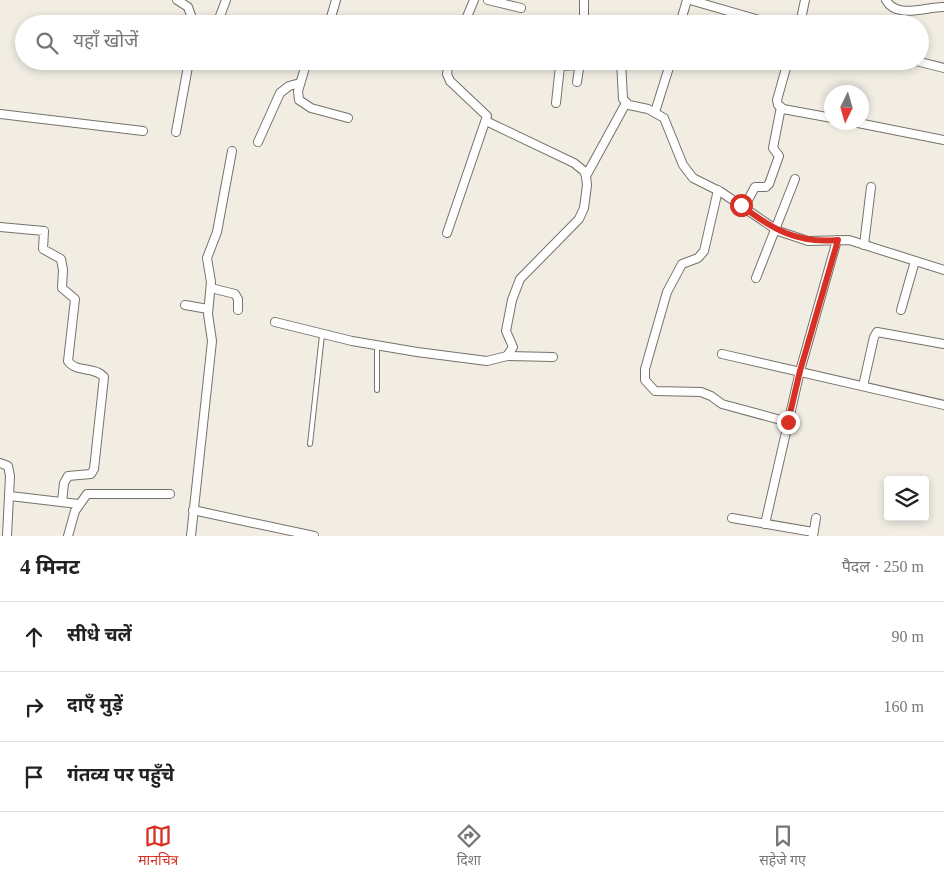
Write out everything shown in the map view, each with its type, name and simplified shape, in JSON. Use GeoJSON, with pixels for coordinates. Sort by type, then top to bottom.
{"type":"FeatureCollection","features":[{"type":"Feature","properties":{"kind":"street"},"geometry":{"type":"LineString","coordinates":[[177,0],[188,7],[191,15]]}},
{"type":"Feature","properties":{"kind":"street"},"geometry":{"type":"LineString","coordinates":[[220,15],[226,0]]}},
{"type":"Feature","properties":{"kind":"street"},"geometry":{"type":"LineString","coordinates":[[331,15],[335,0]]}},
{"type":"Feature","properties":{"kind":"street"},"geometry":{"type":"LineString","coordinates":[[468,15],[474,0]]}},
{"type":"Feature","properties":{"kind":"street"},"geometry":{"type":"LineString","coordinates":[[488,0],[521,8]]}},
{"type":"Feature","properties":{"kind":"street"},"geometry":{"type":"LineString","coordinates":[[584,0],[584,15]]}},
{"type":"Feature","properties":{"kind":"street"},"geometry":{"type":"LineString","coordinates":[[683,15],[688,0],[741,15]]}},
{"type":"Feature","properties":{"kind":"street"},"geometry":{"type":"LineString","coordinates":[[802,15],[805,0]]}},
{"type":"Feature","properties":{"kind":"street"},"geometry":{"type":"LineString","coordinates":[[886,0],[889,5],[912,12],[944,8]]}},
{"type":"Feature","properties":{"kind":"street"},"geometry":{"type":"LineString","coordinates":[[929,64],[944,68]]}},
{"type":"Feature","properties":{"kind":"street"},"geometry":{"type":"LineString","coordinates":[[176,132],[187,70]]}},
{"type":"Feature","properties":{"kind":"street"},"geometry":{"type":"LineString","coordinates":[[304,70],[300,83],[299,100],[304,105],[348,118]]}},
{"type":"Feature","properties":{"kind":"street"},"geometry":{"type":"LineString","coordinates":[[447,234],[486,120],[484,112],[450,81],[448,70]]}},
{"type":"Feature","properties":{"kind":"street"},"geometry":{"type":"LineString","coordinates":[[556,103],[560,70]]}},
{"type":"Feature","properties":{"kind":"street"},"geometry":{"type":"LineString","coordinates":[[578,82],[579,70]]}},
{"type":"Feature","properties":{"kind":"street"},"geometry":{"type":"LineString","coordinates":[[621,70],[623,99],[626,102],[655,112],[664,118],[687,172],[693,178],[718,190],[776,229],[808,241],[848,240],[944,270]]}},
{"type":"Feature","properties":{"kind":"street"},"geometry":{"type":"LineString","coordinates":[[655,112],[668,70]]}},
{"type":"Feature","properties":{"kind":"street"},"geometry":{"type":"LineString","coordinates":[[744,207],[755,187],[766,187],[769,184],[779,156],[773,148],[781,107],[777,100],[785,70]]}},
{"type":"Feature","properties":{"kind":"street"},"geometry":{"type":"LineString","coordinates":[[258,142],[280,93],[288,86],[300,83]]}},
{"type":"Feature","properties":{"kind":"street"},"geometry":{"type":"LineString","coordinates":[[586,176],[626,102]]}},
{"type":"Feature","properties":{"kind":"street"},"geometry":{"type":"LineString","coordinates":[[781,107],[824,116]]}},
{"type":"Feature","properties":{"kind":"street"},"geometry":{"type":"LineString","coordinates":[[0,114],[143,131]]}},
{"type":"Feature","properties":{"kind":"street"},"geometry":{"type":"LineString","coordinates":[[486,120],[574,163],[584,171],[587,185],[584,208],[579,219],[528,270],[516,287],[506,330],[513,347],[507,356]]}},
{"type":"Feature","properties":{"kind":"street"},"geometry":{"type":"LineString","coordinates":[[869,125],[944,140]]}},
{"type":"Feature","properties":{"kind":"street"},"geometry":{"type":"LineString","coordinates":[[191,536],[211,350],[208,309],[210,288],[207,258],[217,232],[232,151]]}},
{"type":"Feature","properties":{"kind":"street"},"geometry":{"type":"LineString","coordinates":[[756,278],[795,179]]}},
{"type":"Feature","properties":{"kind":"street"},"geometry":{"type":"LineString","coordinates":[[864,245],[871,187]]}},
{"type":"Feature","properties":{"kind":"street"},"geometry":{"type":"LineString","coordinates":[[718,190],[704,251],[698,258],[682,264],[667,292],[645,369],[645,380],[655,391],[701,392],[712,396],[725,406],[788,422]]}},
{"type":"Feature","properties":{"kind":"street"},"geometry":{"type":"LineString","coordinates":[[0,227],[44,231],[43,249],[61,259],[63,270],[62,288],[75,298],[68,361],[72,366],[100,373],[104,377],[94,469],[91,474],[68,476],[64,483],[62,502]]}},
{"type":"Feature","properties":{"kind":"street"},"geometry":{"type":"LineString","coordinates":[[765,524],[800,371],[838,240]]}},
{"type":"Feature","properties":{"kind":"street"},"geometry":{"type":"LineString","coordinates":[[901,310],[915,261]]}},
{"type":"Feature","properties":{"kind":"street"},"geometry":{"type":"LineString","coordinates":[[210,288],[235,294],[238,299],[238,310]]}},
{"type":"Feature","properties":{"kind":"street"},"geometry":{"type":"LineString","coordinates":[[185,305],[208,309]]}},
{"type":"Feature","properties":{"kind":"street"},"geometry":{"type":"LineString","coordinates":[[275,322],[322,335],[377,346],[487,361],[507,356],[553,357]]}},
{"type":"Feature","properties":{"kind":"street"},"geometry":{"type":"LineString","coordinates":[[863,386],[874,337],[877,332],[944,344]]}},
{"type":"Feature","properties":{"kind":"street"},"geometry":{"type":"LineString","coordinates":[[722,354],[944,404]]}},
{"type":"Feature","properties":{"kind":"street"},"geometry":{"type":"LineString","coordinates":[[0,463],[8,466],[10,470],[10,496],[4,527],[7,536]]}},
{"type":"Feature","properties":{"kind":"street"},"geometry":{"type":"LineString","coordinates":[[68,536],[78,504],[86,494],[93,492],[170,494]]}},
{"type":"Feature","properties":{"kind":"street"},"geometry":{"type":"LineString","coordinates":[[10,496],[78,504]]}},
{"type":"Feature","properties":{"kind":"street"},"geometry":{"type":"LineString","coordinates":[[193,510],[314,536]]}},
{"type":"Feature","properties":{"kind":"street"},"geometry":{"type":"LineString","coordinates":[[732,518],[813,534],[816,518]]}},
{"type":"Feature","properties":{"kind":"lane"},"geometry":{"type":"LineString","coordinates":[[310,444],[322,335]]}},
{"type":"Feature","properties":{"kind":"lane"},"geometry":{"type":"LineString","coordinates":[[377,346],[377,390]]}},
{"type":"Feature","properties":{"kind":"route"},"geometry":{"type":"LineString","coordinates":[[741,205],[778,231],[796,238],[821,242],[838,240],[800,371],[788,422]]}}]}
